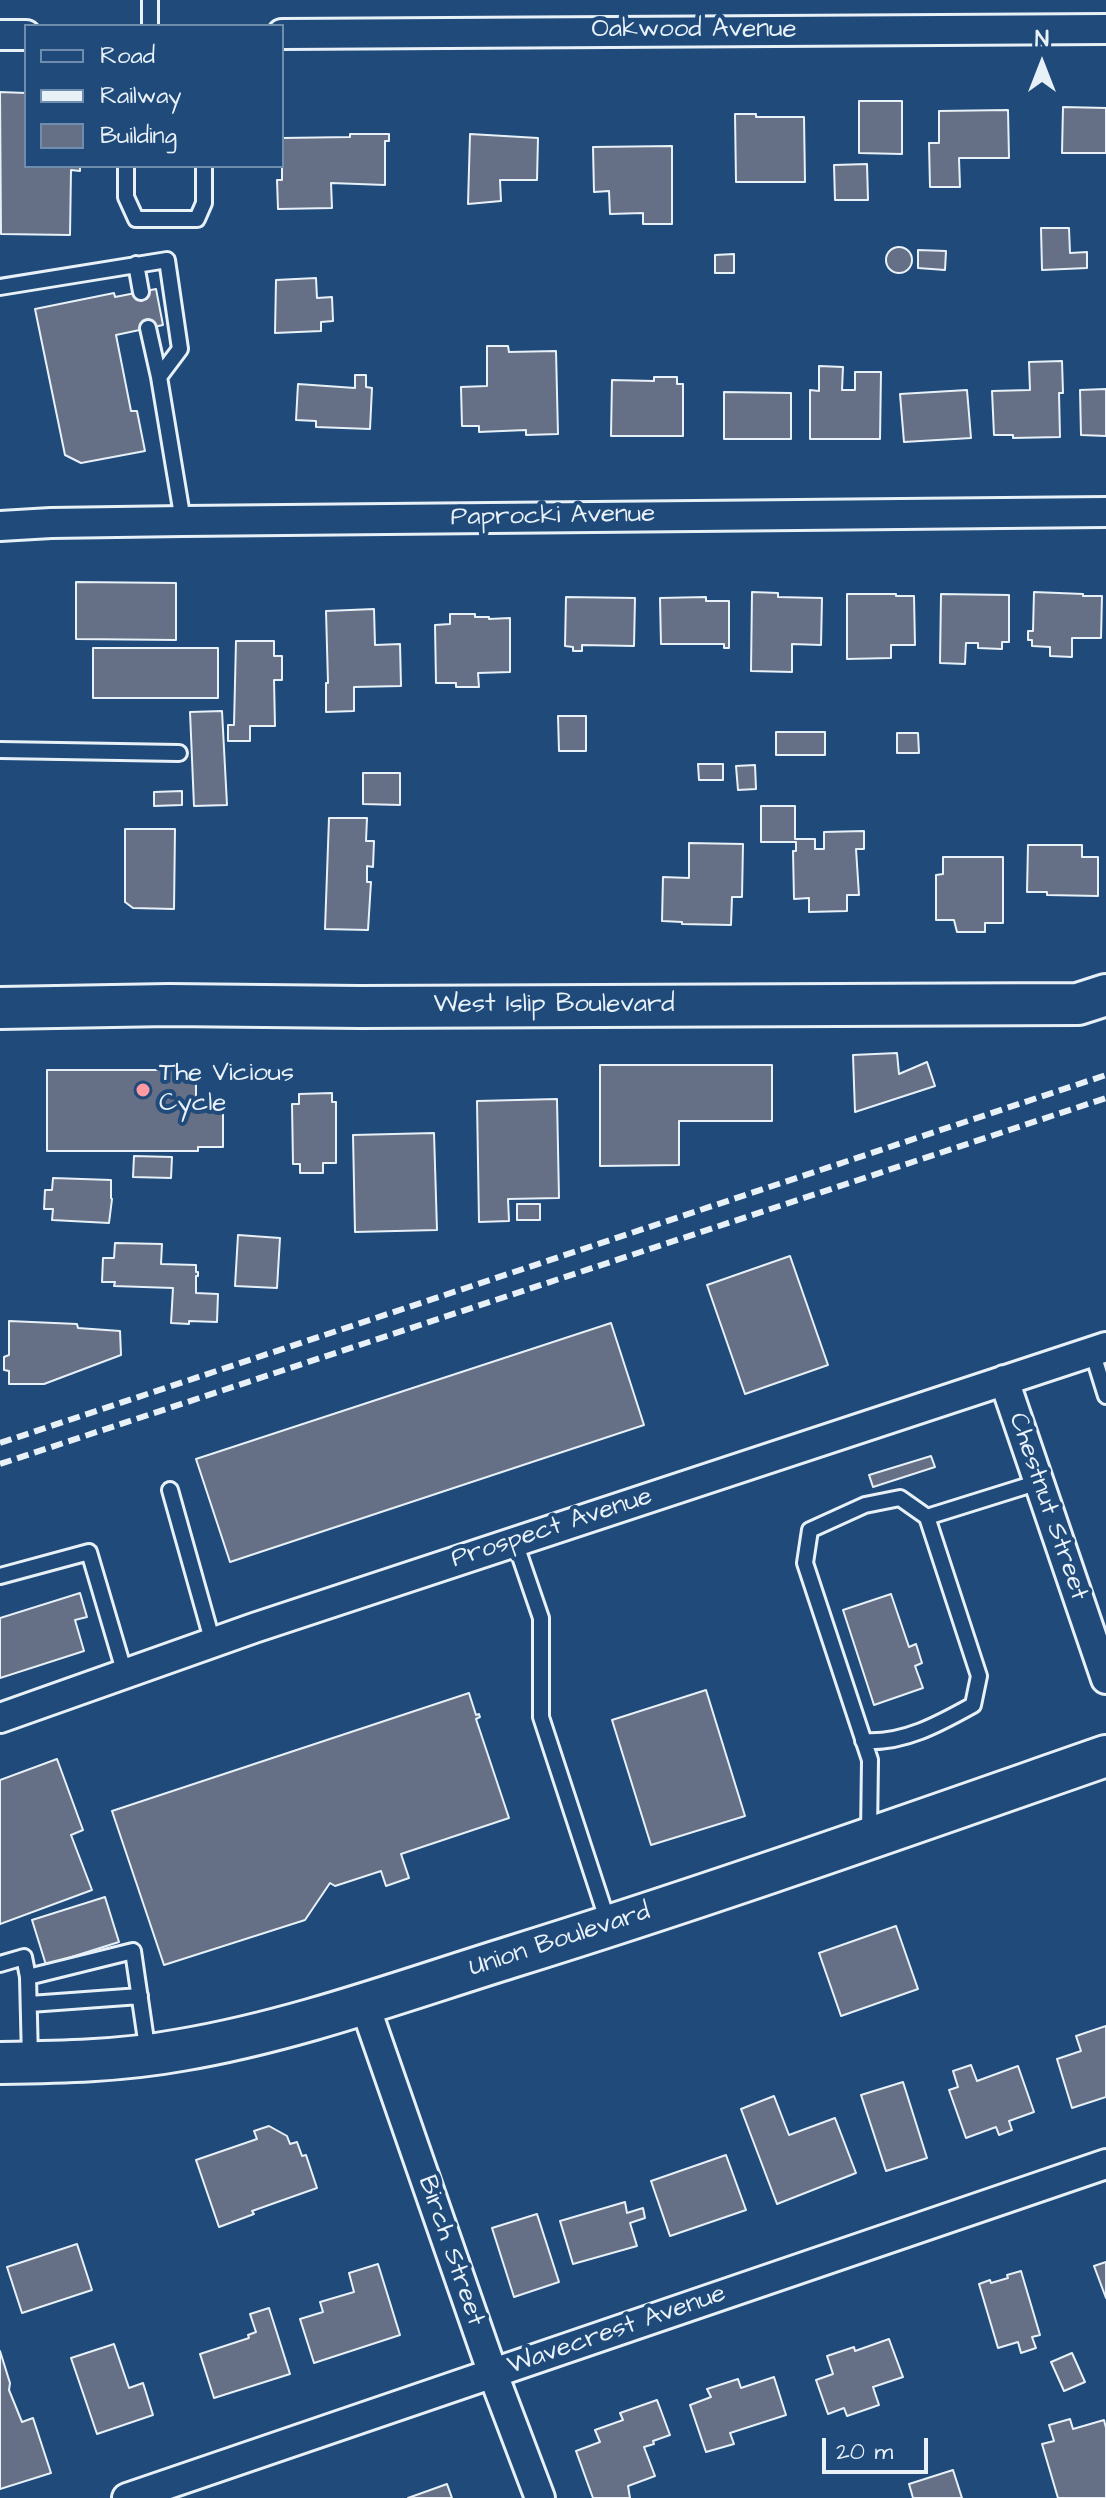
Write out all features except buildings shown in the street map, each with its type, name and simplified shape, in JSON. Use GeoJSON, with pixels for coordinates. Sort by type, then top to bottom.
{"type":"FeatureCollection","features":[{"type":"Feature","properties":{"kind":"main road","name":"West Islip Boulevard"},"geometry":{"type":"LineString","coordinates":[[0,1008],[1078,1004],[1106,995]]}},
{"type":"Feature","properties":{"kind":"main road","name":"Union Boulevard"},"geometry":{"type":"LineString","coordinates":[[15,2063],[148,2055],[241,2038],[609,1926],[1106,1756]]}},
{"type":"Feature","properties":{"kind":"street","name":"Oakwood Avenue"},"geometry":{"type":"LineString","coordinates":[[284,34],[1106,29]]}},
{"type":"Feature","properties":{"kind":"street"},"geometry":{"type":"LineString","coordinates":[[0,35],[24,35]]}},
{"type":"Feature","properties":{"kind":"street","name":"Paprocki Avenue"},"geometry":{"type":"LineString","coordinates":[[0,526],[183,521],[1106,512]]}},
{"type":"Feature","properties":{"kind":"street","name":"Prospect Avenue"},"geometry":{"type":"LineString","coordinates":[[0,1718],[213,1643],[1099,1349]]}},
{"type":"Feature","properties":{"kind":"street","name":"Chestnut Street"},"geometry":{"type":"LineString","coordinates":[[1004,1380],[1039,1482],[1097,1625],[1106,1679]]}},
{"type":"Feature","properties":{"kind":"street","name":"Birch Street"},"geometry":{"type":"LineString","coordinates":[[364,2003],[493,2374],[540,2498]]}},
{"type":"Feature","properties":{"kind":"street","name":"Wavecrest Avenue"},"geometry":{"type":"LineString","coordinates":[[127,2498],[1106,2164]]}},
{"type":"Feature","properties":{"kind":"lane"},"geometry":{"type":"LineString","coordinates":[[150,0],[150,24]]}},
{"type":"Feature","properties":{"kind":"lane"},"geometry":{"type":"LineString","coordinates":[[126,168],[126,197],[136,219],[197,219],[204,203],[204,168]]}},
{"type":"Feature","properties":{"kind":"lane"},"geometry":{"type":"LineString","coordinates":[[0,287],[167,260],[180,349],[159,377]]}},
{"type":"Feature","properties":{"kind":"lane"},"geometry":{"type":"LineString","coordinates":[[136,264],[141,292]]}},
{"type":"Feature","properties":{"kind":"lane"},"geometry":{"type":"LineString","coordinates":[[148,328],[183,521]]}},
{"type":"Feature","properties":{"kind":"lane"},"geometry":{"type":"LineString","coordinates":[[0,750],[179,753]]}},
{"type":"Feature","properties":{"kind":"lane"},"geometry":{"type":"LineString","coordinates":[[1099,1349],[1106,1396]]}},
{"type":"Feature","properties":{"kind":"lane"},"geometry":{"type":"LineString","coordinates":[[927,1517],[1039,1482]]}},
{"type":"Feature","properties":{"kind":"lane"},"geometry":{"type":"LineString","coordinates":[[170,1490],[213,1643]]}},
{"type":"Feature","properties":{"kind":"lane"},"geometry":{"type":"LineString","coordinates":[[863,1741],[886,1743],[938,1725],[973,1705],[979,1676],[927,1517],[900,1498],[865,1505],[810,1530],[805,1563],[863,1741],[870,1760],[868,1838]]}},
{"type":"Feature","properties":{"kind":"lane"},"geometry":{"type":"LineString","coordinates":[[515,1542],[541,1618],[541,1717],[609,1926]]}},
{"type":"Feature","properties":{"kind":"lane"},"geometry":{"type":"LineString","coordinates":[[0,1576],[89,1552],[125,1674]]}},
{"type":"Feature","properties":{"kind":"lane"},"geometry":{"type":"LineString","coordinates":[[28,1977],[133,1951],[148,2055]]}},
{"type":"Feature","properties":{"kind":"lane"},"geometry":{"type":"LineString","coordinates":[[0,1964],[24,1957],[28,1977],[30,2004],[15,2063]]}},
{"type":"Feature","properties":{"kind":"lane"},"geometry":{"type":"LineString","coordinates":[[30,2004],[140,1996]]}},
{"type":"Feature","properties":{"kind":"railway"},"geometry":{"type":"LineString","coordinates":[[0,1443],[1106,1075]]}},
{"type":"Feature","properties":{"kind":"railway"},"geometry":{"type":"LineString","coordinates":[[0,1464],[1106,1098]]}},
{"type":"Feature","properties":{"kind":"place","name":"The Vicious Cycle"},"geometry":{"type":"Point","coordinates":[143,1090]}}]}
